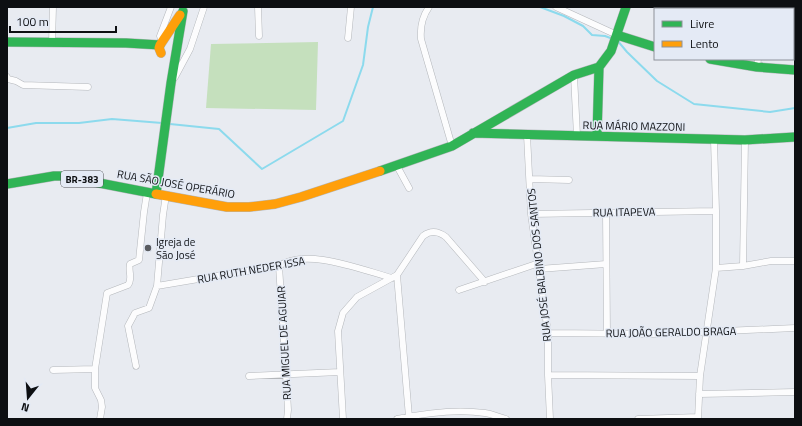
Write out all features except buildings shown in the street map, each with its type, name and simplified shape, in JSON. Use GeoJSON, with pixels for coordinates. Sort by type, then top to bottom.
{"type":"FeatureCollection","features":[{"type":"Feature","properties":{"kind":"main road"},"geometry":{"type":"LineString","coordinates":[[597,136],[599,67],[611,51],[626,7]]}},
{"type":"Feature","properties":{"kind":"main road"},"geometry":{"type":"LineString","coordinates":[[162,48],[184,9]]}},
{"type":"Feature","properties":{"kind":"main road"},"geometry":{"type":"LineString","coordinates":[[152,194],[165,126],[171,80],[184,9]]}},
{"type":"Feature","properties":{"kind":"main road"},"geometry":{"type":"LineString","coordinates":[[616,36],[654,47]]}},
{"type":"Feature","properties":{"kind":"main road"},"geometry":{"type":"LineString","coordinates":[[171,80],[162,48],[167,39],[173,41],[177,46],[177,51]]}},
{"type":"Feature","properties":{"kind":"main road"},"geometry":{"type":"LineString","coordinates":[[7,42],[134,43],[162,48],[171,57],[177,51]]}},
{"type":"Feature","properties":{"kind":"main road"},"geometry":{"type":"LineString","coordinates":[[722,60],[758,63],[795,70]]}},
{"type":"Feature","properties":{"kind":"main road","name":"RUA SÃO JOSÉ OPERÁRIO"},"geometry":{"type":"LineString","coordinates":[[7,184],[54,176],[63,176],[227,207],[249,207],[275,204],[397,166],[452,146],[574,75],[599,67]]}},
{"type":"Feature","properties":{"kind":"main road","name":"RUA MÁRIO MAZZONI"},"geometry":{"type":"LineString","coordinates":[[473,133],[714,140],[795,137]]}},
{"type":"Feature","properties":{"kind":"street"},"geometry":{"type":"LineString","coordinates":[[52,42],[53,7]]}},
{"type":"Feature","properties":{"kind":"street"},"geometry":{"type":"LineString","coordinates":[[162,48],[160,36],[171,7]]}},
{"type":"Feature","properties":{"kind":"street"},"geometry":{"type":"LineString","coordinates":[[171,80],[180,68],[190,49],[204,7]]}},
{"type":"Feature","properties":{"kind":"street"},"geometry":{"type":"LineString","coordinates":[[258,7],[259,36]]}},
{"type":"Feature","properties":{"kind":"street"},"geometry":{"type":"LineString","coordinates":[[348,38],[351,7]]}},
{"type":"Feature","properties":{"kind":"street"},"geometry":{"type":"LineString","coordinates":[[429,7],[423,18],[421,28],[422,39],[452,146]]}},
{"type":"Feature","properties":{"kind":"street"},"geometry":{"type":"LineString","coordinates":[[556,7],[616,36]]}},
{"type":"Feature","properties":{"kind":"street"},"geometry":{"type":"LineString","coordinates":[[574,75],[577,136]]}},
{"type":"Feature","properties":{"kind":"street"},"geometry":{"type":"LineString","coordinates":[[7,77],[8,79],[24,85],[88,87]]}},
{"type":"Feature","properties":{"kind":"street","name":"RUA JOSÉ BALBINO DOS SANTOS"},"geometry":{"type":"LineString","coordinates":[[527,135],[531,214],[548,334],[550,419]]}},
{"type":"Feature","properties":{"kind":"street"},"geometry":{"type":"LineString","coordinates":[[638,419],[698,418],[700,376],[716,268],[714,140]]}},
{"type":"Feature","properties":{"kind":"street"},"geometry":{"type":"LineString","coordinates":[[742,266],[745,140]]}},
{"type":"Feature","properties":{"kind":"street"},"geometry":{"type":"LineString","coordinates":[[397,166],[408,188]]}},
{"type":"Feature","properties":{"kind":"street"},"geometry":{"type":"LineString","coordinates":[[530,178],[568,180]]}},
{"type":"Feature","properties":{"kind":"street"},"geometry":{"type":"LineString","coordinates":[[100,419],[102,407],[101,400],[95,388],[95,369],[107,292],[128,286],[131,280],[129,269],[130,264],[139,260],[144,212],[152,194]]}},
{"type":"Feature","properties":{"kind":"street"},"geometry":{"type":"LineString","coordinates":[[136,366],[128,326],[135,313],[149,308],[157,286],[166,195]]}},
{"type":"Feature","properties":{"kind":"street","name":"RUA ITAPEVA"},"geometry":{"type":"LineString","coordinates":[[531,214],[716,211]]}},
{"type":"Feature","properties":{"kind":"street"},"geometry":{"type":"LineString","coordinates":[[606,212],[606,334]]}},
{"type":"Feature","properties":{"kind":"street"},"geometry":{"type":"LineString","coordinates":[[343,419],[338,331],[343,313],[357,297],[394,277],[423,236],[428,232],[439,232],[446,237],[485,282]]}},
{"type":"Feature","properties":{"kind":"street","name":"RUA RUTH NEDER ISSA"},"geometry":{"type":"LineString","coordinates":[[157,286],[279,266],[285,262],[315,259],[343,264],[394,277]]}},
{"type":"Feature","properties":{"kind":"street"},"geometry":{"type":"LineString","coordinates":[[716,268],[742,266],[772,261],[795,261]]}},
{"type":"Feature","properties":{"kind":"street"},"geometry":{"type":"LineString","coordinates":[[459,290],[539,266],[606,264]]}},
{"type":"Feature","properties":{"kind":"street","name":"RUA MIGUEL DE AGUIAR"},"geometry":{"type":"LineString","coordinates":[[279,266],[288,410],[287,419]]}},
{"type":"Feature","properties":{"kind":"street"},"geometry":{"type":"LineString","coordinates":[[394,277],[409,417]]}},
{"type":"Feature","properties":{"kind":"street","name":"RUA JOÃO GERALDO BRAGA"},"geometry":{"type":"LineString","coordinates":[[548,334],[706,332],[795,328]]}},
{"type":"Feature","properties":{"kind":"street"},"geometry":{"type":"LineString","coordinates":[[53,370],[95,369]]}},
{"type":"Feature","properties":{"kind":"street"},"geometry":{"type":"LineString","coordinates":[[249,376],[340,372]]}},
{"type":"Feature","properties":{"kind":"street"},"geometry":{"type":"LineString","coordinates":[[548,375],[700,376]]}},
{"type":"Feature","properties":{"kind":"street"},"geometry":{"type":"LineString","coordinates":[[699,394],[795,392]]}},
{"type":"Feature","properties":{"kind":"street"},"geometry":{"type":"LineString","coordinates":[[398,419],[450,412],[486,413],[506,419]]}},
{"type":"Feature","properties":{"kind":"green space"},"geometry":{"type":"Polygon","coordinates":[[[318,42],[316,110],[206,108],[211,44],[318,42]]]}},
{"type":"Feature","properties":{"kind":"waterway"},"geometry":{"type":"LineString","coordinates":[[170,124],[219,129],[262,169],[343,121],[363,65],[368,27],[373,7]]}},
{"type":"Feature","properties":{"kind":"waterway"},"geometry":{"type":"LineString","coordinates":[[540,7],[564,16],[583,26],[592,35],[605,36],[613,39]]}},
{"type":"Feature","properties":{"kind":"waterway"},"geometry":{"type":"LineString","coordinates":[[617,40],[627,52],[657,81],[694,104],[770,112],[795,108]]}},
{"type":"Feature","properties":{"kind":"waterway"},"geometry":{"type":"LineString","coordinates":[[7,128],[36,123],[79,123],[112,119],[162,123]]}},
{"type":"Feature","properties":{"kind":"traffic: fast"},"geometry":{"type":"LineString","coordinates":[[380,171],[452,146],[574,75],[599,67],[611,51],[626,7]]}},
{"type":"Feature","properties":{"kind":"traffic: fast"},"geometry":{"type":"LineString","coordinates":[[7,184],[54,176],[63,176],[156,194],[171,83],[183,11]]}},
{"type":"Feature","properties":{"kind":"traffic: fast"},"geometry":{"type":"LineString","coordinates":[[617,35],[654,47]]}},
{"type":"Feature","properties":{"kind":"traffic: fast"},"geometry":{"type":"LineString","coordinates":[[7,42],[126,43],[160,45]]}},
{"type":"Feature","properties":{"kind":"traffic: fast"},"geometry":{"type":"LineString","coordinates":[[716,60],[757,67],[795,70]]}},
{"type":"Feature","properties":{"kind":"traffic: fast"},"geometry":{"type":"LineString","coordinates":[[597,136],[599,67]]}},
{"type":"Feature","properties":{"kind":"traffic: fast"},"geometry":{"type":"LineString","coordinates":[[473,133],[745,140],[795,137]]}},
{"type":"Feature","properties":{"kind":"traffic: slow"},"geometry":{"type":"LineString","coordinates":[[161,53],[159,48],[160,45],[180,15]]}},
{"type":"Feature","properties":{"kind":"traffic: slow"},"geometry":{"type":"LineString","coordinates":[[156,194],[227,207],[249,207],[275,204],[301,197],[380,171]]}},
{"type":"Feature","properties":{"kind":"place","name":"Igreja de São José"},"geometry":{"type":"Point","coordinates":[148,248]}}]}
